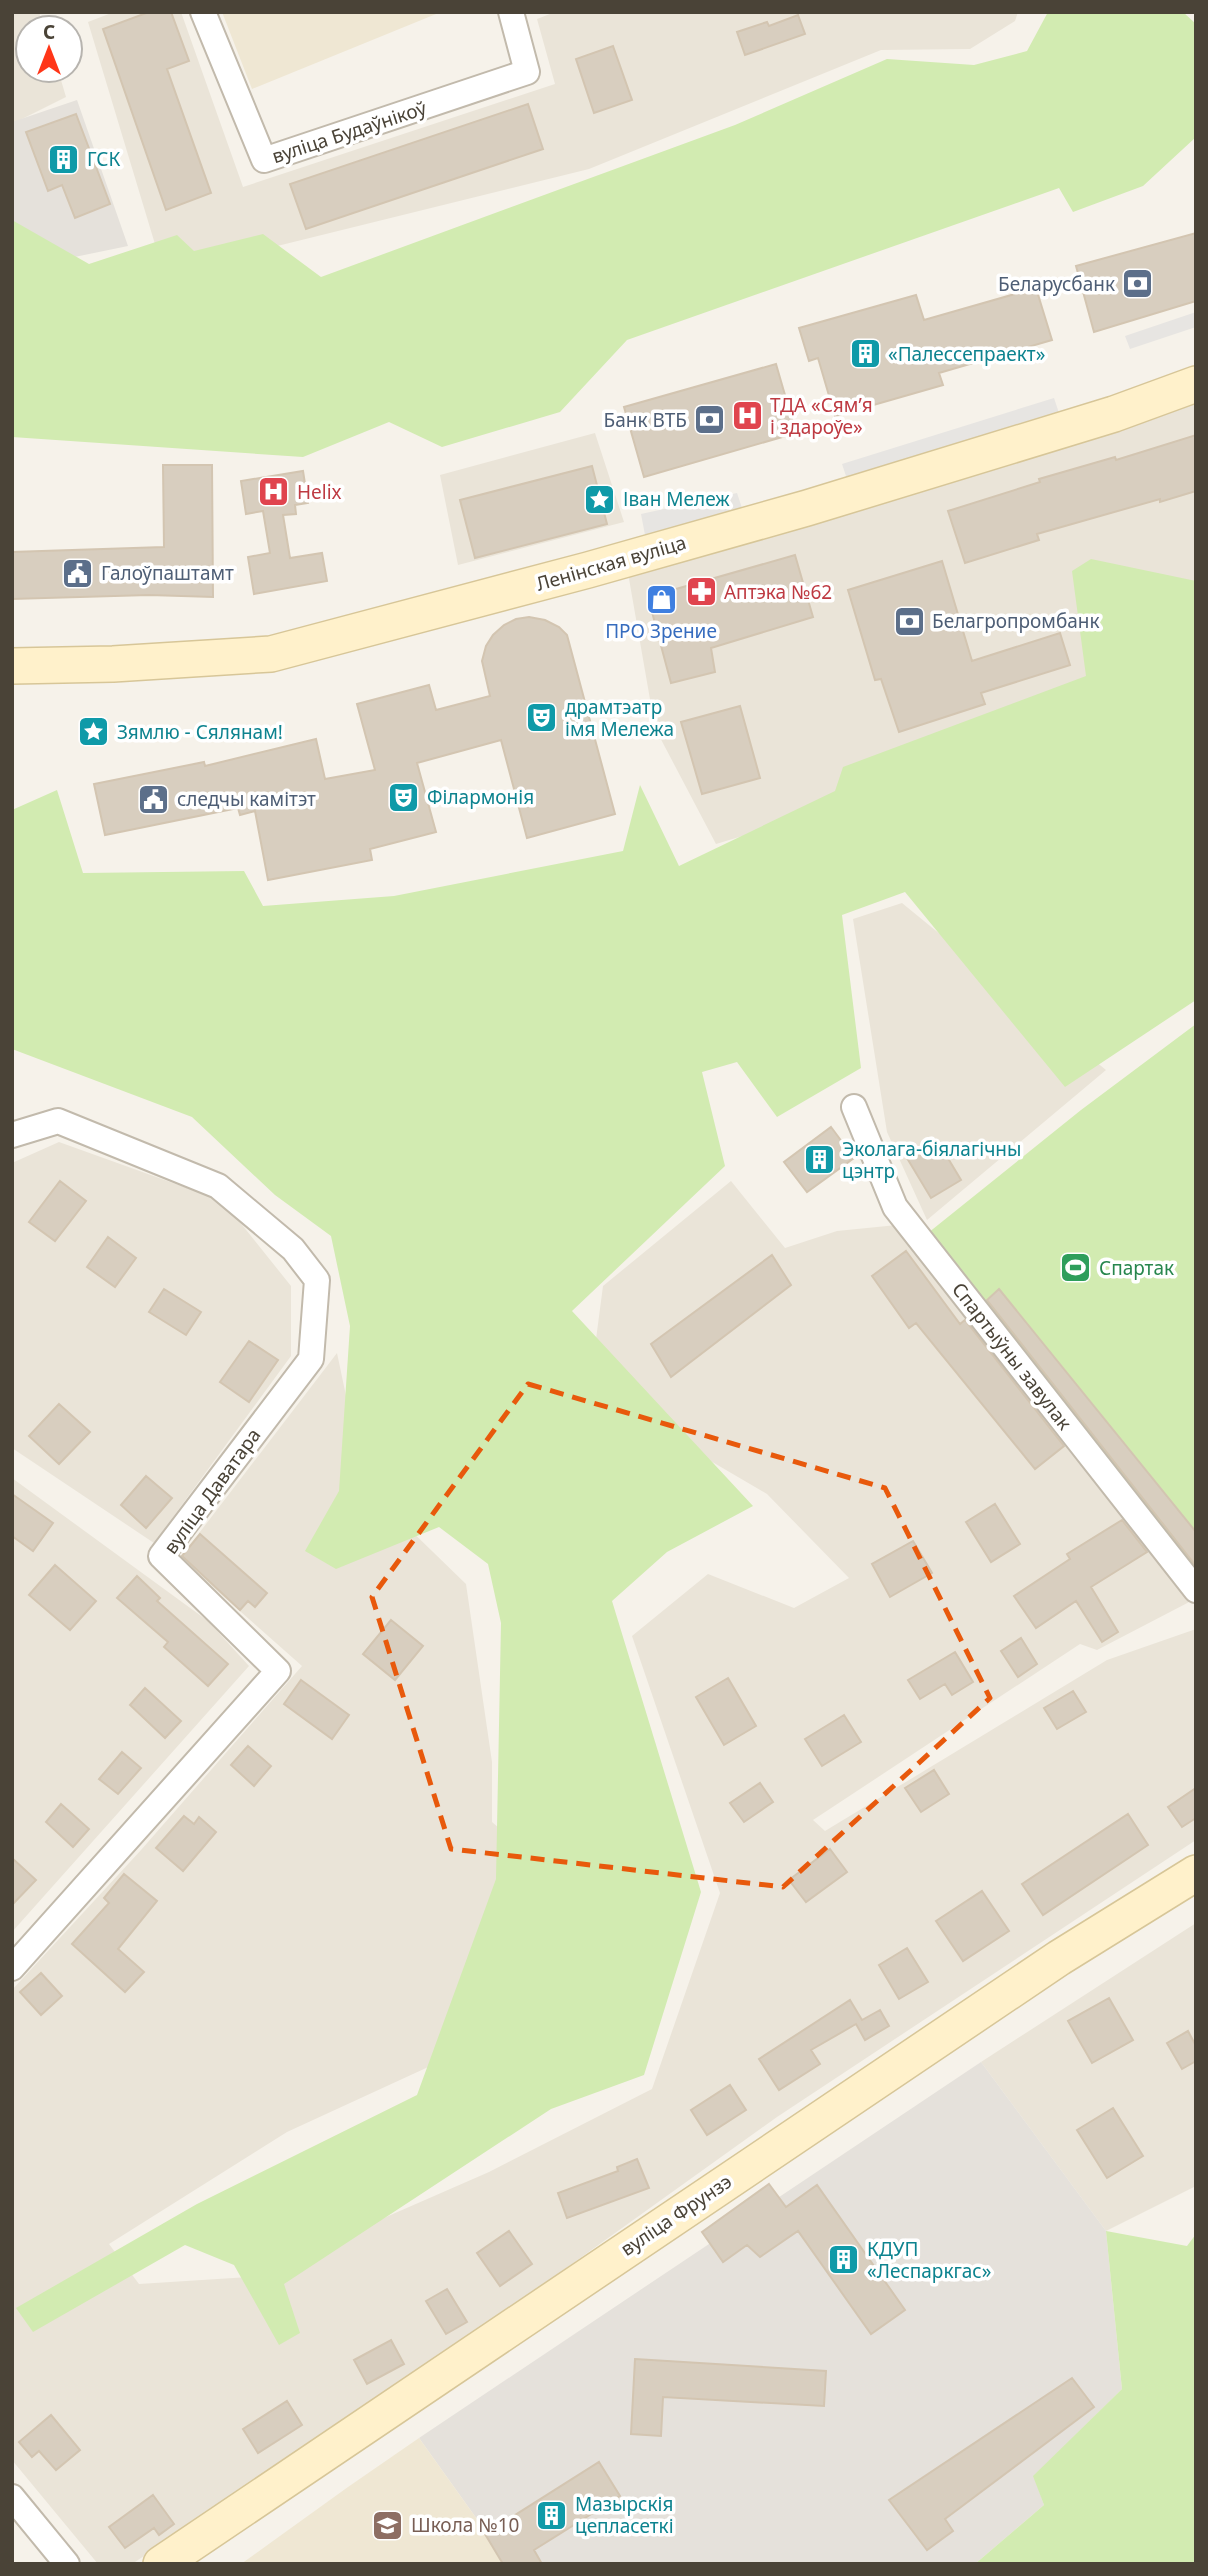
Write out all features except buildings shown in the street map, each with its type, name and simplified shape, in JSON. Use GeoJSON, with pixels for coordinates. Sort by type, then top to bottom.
{"type":"FeatureCollection","features":[{"type":"Feature","properties":{"kind":"street","name":"вуліца Будаўнікоў"},"geometry":{"type":"LineString","coordinates":[[203,12],[264,160],[527,72],[511,12]]}},
{"type":"Feature","properties":{"kind":"street","name":"Ленінская вуліца"},"geometry":{"type":"LineString","coordinates":[[12,666],[113,664],[271,654],[588,570],[807,508],[1114,414],[1196,384]]}},
{"type":"Feature","properties":{"kind":"street","name":"Спартыўны завулак"},"geometry":{"type":"LineString","coordinates":[[854,1107],[895,1207],[1196,1590]]}},
{"type":"Feature","properties":{"kind":"street","name":"вуліца Даватара"},"geometry":{"type":"LineString","coordinates":[[12,1135],[58,1121],[218,1186],[293,1249],[317,1280],[311,1359],[161,1556],[278,1671],[12,1968]]}},
{"type":"Feature","properties":{"kind":"street","name":"вуліца Фрунзэ"},"geometry":{"type":"LineString","coordinates":[[161,2564],[1059,1958],[1196,1873]]}},
{"type":"Feature","properties":{"kind":"street"},"geometry":{"type":"LineString","coordinates":[[12,2497],[67,2564]]}},
{"type":"Feature","properties":{"kind":"highlighted area"},"geometry":{"type":"Polygon","coordinates":[[[528,1384],[885,1488],[990,1698],[783,1887],[451,1849],[372,1597],[528,1384]]]}},
{"type":"Feature","properties":{"kind":"shaded area"},"geometry":{"type":"Polygon","coordinates":[[[12,12],[39,12],[14,14],[14,84],[62,84],[66,97],[12,124],[12,12]]]}},
{"type":"Feature","properties":{"kind":"shaded area"},"geometry":{"type":"Polygon","coordinates":[[[114,12],[181,12],[243,187],[555,84],[537,19],[555,12],[1018,12],[1015,21],[970,49],[881,50],[589,169],[164,274],[88,22],[114,12]]]}},
{"type":"Feature","properties":{"kind":"shaded area"},"geometry":{"type":"Polygon","coordinates":[[[222,12],[441,12],[252,89],[222,12]]]}},
{"type":"Feature","properties":{"kind":"shaded area"},"geometry":{"type":"Polygon","coordinates":[[[77,100],[128,246],[21,268],[12,265],[12,122],[77,100]]]}},
{"type":"Feature","properties":{"kind":"shaded area"},"geometry":{"type":"Polygon","coordinates":[[[1196,312],[1196,327],[1130,349],[1125,336],[1196,312]]]}},
{"type":"Feature","properties":{"kind":"shaded area"},"geometry":{"type":"Polygon","coordinates":[[[1054,398],[1059,413],[847,479],[842,464],[1054,398]]]}},
{"type":"Feature","properties":{"kind":"shaded area"},"geometry":{"type":"Polygon","coordinates":[[[1196,402],[1196,698],[716,844],[655,728],[628,573],[1196,402]]]}},
{"type":"Feature","properties":{"kind":"shaded area"},"geometry":{"type":"Polygon","coordinates":[[[595,433],[624,522],[458,565],[440,475],[595,433]]]}},
{"type":"Feature","properties":{"kind":"shaded area"},"geometry":{"type":"Polygon","coordinates":[[[737,493],[742,508],[645,535],[641,514],[737,493]]]}},
{"type":"Feature","properties":{"kind":"shaded area"},"geometry":{"type":"Polygon","coordinates":[[[902,903],[1106,1070],[927,1220],[887,1132],[853,919],[902,903]]]}},
{"type":"Feature","properties":{"kind":"shaded area"},"geometry":{"type":"Polygon","coordinates":[[[59,1142],[223,1201],[291,1286],[291,1356],[154,1543],[12,1448],[12,1163],[59,1142]]]}},
{"type":"Feature","properties":{"kind":"shaded area"},"geometry":{"type":"Polygon","coordinates":[[[731,1181],[785,1248],[837,1231],[897,1225],[1195,1599],[1097,1650],[1080,1644],[813,1820],[825,1831],[1107,1660],[1196,1629],[1196,1840],[777,2117],[435,2362],[132,2564],[98,2564],[12,2460],[12,1990],[141,1850],[302,1666],[180,1558],[337,1353],[365,1486],[466,1584],[492,1762],[492,1822],[598,1913],[513,2028],[287,2132],[109,2244],[139,2284],[249,2277],[489,2172],[652,2089],[720,1893],[632,1636],[708,1574],[794,1608],[849,1578],[767,1494],[615,1405],[593,1362],[603,1286],[731,1181]]]}},
{"type":"Feature","properties":{"kind":"shaded area"},"geometry":{"type":"Polygon","coordinates":[[[12,1478],[208,1621],[249,1666],[12,1932],[12,1478]]]}},
{"type":"Feature","properties":{"kind":"shaded area"},"geometry":{"type":"Polygon","coordinates":[[[1196,1923],[1196,2186],[1106,2231],[981,2062],[1196,1923]]]}},
{"type":"Feature","properties":{"kind":"shaded area","name":"КДУП «Леспаркгас»"},"geometry":{"type":"Polygon","coordinates":[[[981,2062],[1106,2231],[1122,2389],[1034,2476],[1044,2505],[975,2564],[509,2564],[419,2438],[981,2062]]]}},
{"type":"Feature","properties":{"kind":"shaded area","name":"Школа №10"},"geometry":{"type":"Polygon","coordinates":[[[419,2438],[509,2564],[241,2564],[348,2487],[419,2438]]]}},
{"type":"Feature","properties":{"kind":"green space"},"geometry":{"type":"Polygon","coordinates":[[[1048,12],[1183,12],[1196,24],[1196,137],[1143,186],[1073,212],[1059,188],[627,340],[560,412],[442,447],[389,422],[303,457],[12,437],[12,220],[89,264],[177,235],[194,251],[263,234],[321,277],[735,125],[887,59],[974,65],[1027,51],[1048,12]]]}},
{"type":"Feature","properties":{"kind":"green space"},"geometry":{"type":"Polygon","coordinates":[[[1091,559],[1196,581],[1196,1000],[1065,1087],[905,892],[842,915],[861,1068],[777,1117],[737,1062],[702,1072],[725,1166],[572,1311],[753,1506],[667,1552],[612,1601],[701,1892],[644,2075],[551,2109],[284,2284],[300,2333],[279,2345],[234,2265],[185,2245],[33,2332],[16,2308],[197,2204],[417,2095],[496,1879],[501,1623],[488,1564],[439,1527],[336,1569],[305,1551],[339,1491],[350,1326],[331,1236],[275,1195],[192,1117],[12,1049],[12,810],[57,790],[83,873],[244,871],[263,906],[394,896],[623,851],[640,785],[679,866],[835,791],[843,767],[1086,676],[1072,571],[1091,559]]]}},
{"type":"Feature","properties":{"kind":"green space","name":"Спартак"},"geometry":{"type":"Polygon","coordinates":[[[1196,1024],[1196,1571],[928,1233],[1081,1110],[1196,1024]]]}},
{"type":"Feature","properties":{"kind":"green space"},"geometry":{"type":"Polygon","coordinates":[[[1106,2231],[1187,2246],[1196,2234],[1196,2564],[975,2564],[1044,2505],[1033,2476],[1122,2389],[1106,2231]]]}},
{"type":"Feature","properties":{"kind":"place","name":"ГСК"},"geometry":{"type":"Point","coordinates":[64,159]}},
{"type":"Feature","properties":{"kind":"place","name":"Беларусбанк"},"geometry":{"type":"Point","coordinates":[1138,284]}},
{"type":"Feature","properties":{"kind":"place","name":"«Палессепраект»"},"geometry":{"type":"Point","coordinates":[865,354]}},
{"type":"Feature","properties":{"kind":"place","name":"ТДА «Сямʼя і здароўе»"},"geometry":{"type":"Point","coordinates":[747,416]}},
{"type":"Feature","properties":{"kind":"place","name":"Банк ВТБ"},"geometry":{"type":"Point","coordinates":[710,420]}},
{"type":"Feature","properties":{"kind":"place","name":"Helix"},"geometry":{"type":"Point","coordinates":[274,492]}},
{"type":"Feature","properties":{"kind":"place","name":"Іван Мележ"},"geometry":{"type":"Point","coordinates":[600,499]}},
{"type":"Feature","properties":{"kind":"place","name":"Галоўпаштамт"},"geometry":{"type":"Point","coordinates":[78,573]}},
{"type":"Feature","properties":{"kind":"place","name":"Аптэка №62"},"geometry":{"type":"Point","coordinates":[701,592]}},
{"type":"Feature","properties":{"kind":"place","name":"ПРО Зрение"},"geometry":{"type":"Point","coordinates":[661,600]}},
{"type":"Feature","properties":{"kind":"place","name":"Белагропромбанк"},"geometry":{"type":"Point","coordinates":[909,621]}},
{"type":"Feature","properties":{"kind":"place","name":"драмтэатр імя Мележа"},"geometry":{"type":"Point","coordinates":[542,718]}},
{"type":"Feature","properties":{"kind":"place","name":"Зямлю - Сялянам!"},"geometry":{"type":"Point","coordinates":[94,732]}},
{"type":"Feature","properties":{"kind":"place","name":"Філармонія"},"geometry":{"type":"Point","coordinates":[404,797]}},
{"type":"Feature","properties":{"kind":"place","name":"следчы камітэт"},"geometry":{"type":"Point","coordinates":[154,799]}},
{"type":"Feature","properties":{"kind":"place","name":"Эколага-біялагічны цэнтр"},"geometry":{"type":"Point","coordinates":[819,1160]}},
{"type":"Feature","properties":{"kind":"place","name":"Спартак"},"geometry":{"type":"Point","coordinates":[1076,1268]}},
{"type":"Feature","properties":{"kind":"place","name":"КДУП «Леспаркгас»"},"geometry":{"type":"Point","coordinates":[844,2260]}},
{"type":"Feature","properties":{"kind":"place","name":"Мазырскія цепласеткі"},"geometry":{"type":"Point","coordinates":[552,2515]}},
{"type":"Feature","properties":{"kind":"place","name":"Школа №10"},"geometry":{"type":"Point","coordinates":[388,2525]}}]}
